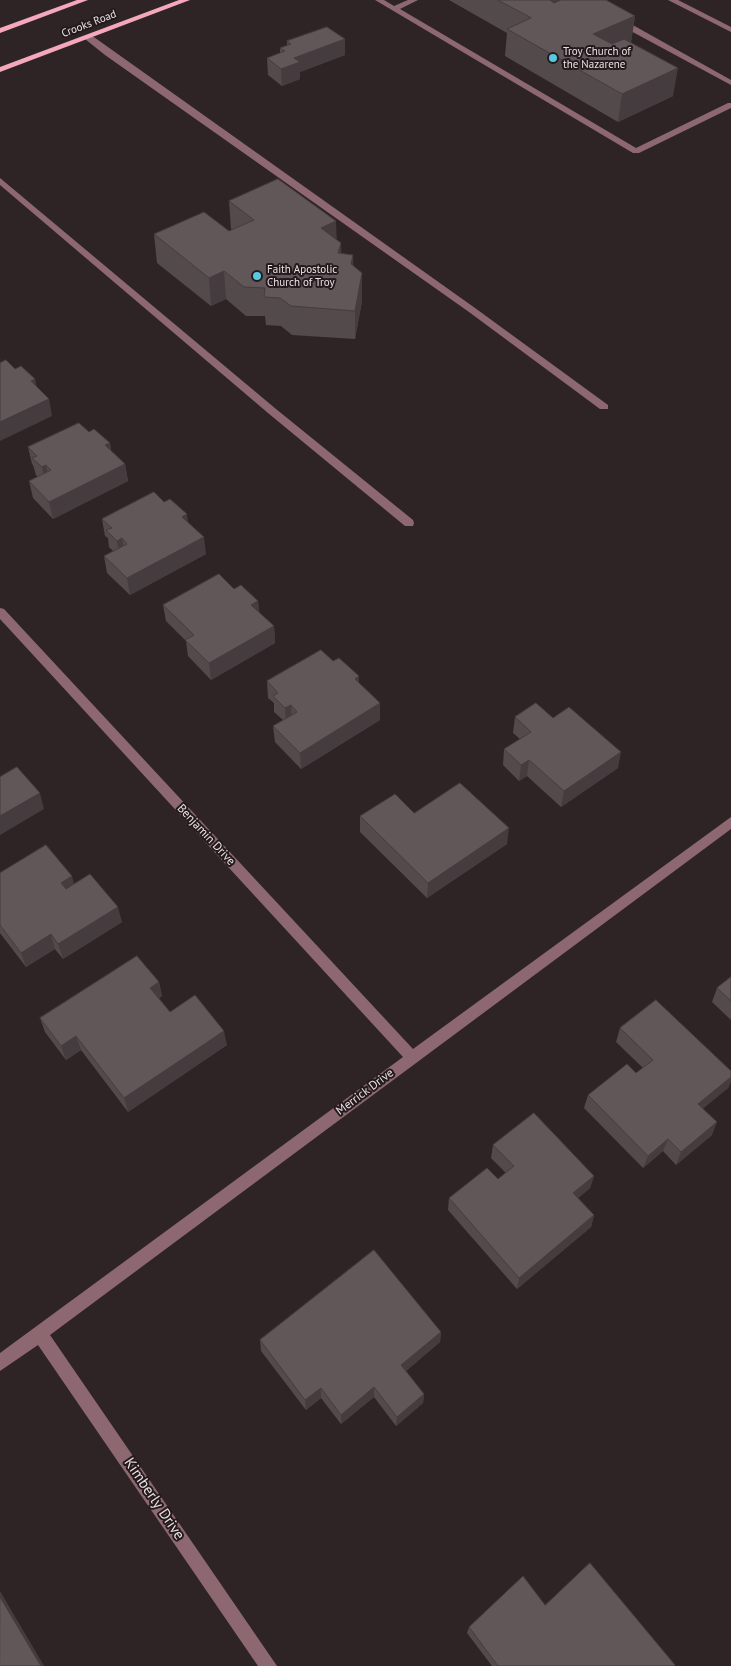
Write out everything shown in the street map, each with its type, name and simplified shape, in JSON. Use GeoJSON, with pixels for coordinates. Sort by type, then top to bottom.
{"type":"FeatureCollection","features":[{"type":"Feature","properties":{"kind":"main road","name":"Crooks Road"},"geometry":{"type":"LineString","coordinates":[[0,31],[84,0]]}},
{"type":"Feature","properties":{"kind":"main road","name":"Crooks Road"},"geometry":{"type":"LineString","coordinates":[[0,70],[186,0]]}},
{"type":"Feature","properties":{"kind":"street"},"geometry":{"type":"LineString","coordinates":[[379,0],[636,151],[731,105]]}},
{"type":"Feature","properties":{"kind":"street"},"geometry":{"type":"LineString","coordinates":[[393,9],[414,0]]}},
{"type":"Feature","properties":{"kind":"street"},"geometry":{"type":"LineString","coordinates":[[672,0],[731,30]]}},
{"type":"Feature","properties":{"kind":"street"},"geometry":{"type":"LineString","coordinates":[[615,18],[731,83]]}},
{"type":"Feature","properties":{"kind":"street"},"geometry":{"type":"LineString","coordinates":[[88,37],[472,310],[604,407]]}},
{"type":"Feature","properties":{"kind":"street"},"geometry":{"type":"LineString","coordinates":[[0,181],[272,411],[409,523]]}},
{"type":"Feature","properties":{"kind":"street","name":"Benjamin Drive"},"geometry":{"type":"LineString","coordinates":[[0,612],[412,1057]]}},
{"type":"Feature","properties":{"kind":"street","name":"Merrick Drive"},"geometry":{"type":"LineString","coordinates":[[0,1363],[731,822]]}},
{"type":"Feature","properties":{"kind":"street","name":"Kimberly Drive"},"geometry":{"type":"LineString","coordinates":[[39,1333],[268,1666]]}},
{"type":"Feature","properties":{"kind":"building"},"geometry":{"type":"Polygon","coordinates":[[[498,0],[550,0],[554,3],[561,0],[606,0],[635,16],[593,34],[612,44],[624,39],[678,68],[622,94],[507,29],[531,18],[498,0]]]}},
{"type":"Feature","properties":{"kind":"building"},"geometry":{"type":"Polygon","coordinates":[[[327,27],[345,39],[294,58],[300,62],[281,69],[267,58],[285,51],[280,48],[291,44],[287,41],[327,27]]]}},
{"type":"Feature","properties":{"kind":"building","name":"Faith Apostolic Church of Troy"},"geometry":{"type":"Polygon","coordinates":[[[278,179],[336,221],[321,228],[341,243],[338,253],[353,255],[351,264],[362,273],[355,311],[291,306],[280,298],[264,297],[265,288],[244,287],[224,271],[209,278],[154,234],[204,212],[229,231],[254,220],[229,201],[278,179]]]}},
{"type":"Feature","properties":{"kind":"building"},"geometry":{"type":"Polygon","coordinates":[[[6,360],[15,369],[21,366],[35,379],[31,381],[49,399],[0,422],[0,363],[6,360]]]}},
{"type":"Feature","properties":{"kind":"building"},"geometry":{"type":"Polygon","coordinates":[[[79,423],[89,432],[94,429],[110,443],[105,445],[125,464],[49,502],[29,481],[51,470],[46,465],[42,467],[32,458],[37,456],[28,447],[79,423]]]}},
{"type":"Feature","properties":{"kind":"building"},"geometry":{"type":"Polygon","coordinates":[[[154,492],[164,502],[170,499],[187,514],[182,517],[204,537],[127,578],[104,556],[127,544],[122,538],[117,541],[106,530],[112,528],[102,519],[154,492]]]}},
{"type":"Feature","properties":{"kind":"building"},"geometry":{"type":"Polygon","coordinates":[[[219,574],[234,589],[241,585],[258,601],[251,605],[274,626],[209,663],[185,640],[194,635],[163,605],[219,574]]]}},
{"type":"Feature","properties":{"kind":"building"},"geometry":{"type":"Polygon","coordinates":[[[321,650],[333,661],[339,658],[359,676],[355,679],[380,703],[300,753],[273,726],[297,712],[291,705],[285,708],[273,696],[278,693],[267,681],[321,650]]]}},
{"type":"Feature","properties":{"kind":"building"},"geometry":{"type":"Polygon","coordinates":[[[536,703],[553,718],[569,707],[621,752],[564,791],[529,760],[521,765],[504,749],[531,732],[515,717],[536,703]]]}},
{"type":"Feature","properties":{"kind":"building"},"geometry":{"type":"Polygon","coordinates":[[[17,767],[40,793],[0,816],[0,777],[17,767]]]}},
{"type":"Feature","properties":{"kind":"building"},"geometry":{"type":"Polygon","coordinates":[[[460,783],[509,828],[428,883],[360,816],[395,794],[414,813],[460,783]]]}},
{"type":"Feature","properties":{"kind":"building"},"geometry":{"type":"Polygon","coordinates":[[[46,845],[72,876],[61,883],[66,889],[90,874],[118,907],[58,944],[51,934],[21,953],[0,925],[0,873],[46,845]]]}},
{"type":"Feature","properties":{"kind":"building"},"geometry":{"type":"Polygon","coordinates":[[[137,956],[159,982],[150,988],[170,1012],[195,995],[224,1031],[124,1098],[76,1036],[61,1046],[40,1018],[137,956]]]}},
{"type":"Feature","properties":{"kind":"building"},"geometry":{"type":"Polygon","coordinates":[[[731,977],[731,1001],[717,988],[731,977]]]}},
{"type":"Feature","properties":{"kind":"building"},"geometry":{"type":"Polygon","coordinates":[[[656,1000],[731,1071],[731,1077],[698,1104],[717,1122],[681,1152],[668,1139],[648,1156],[588,1095],[627,1064],[636,1073],[653,1060],[620,1028],[656,1000]]]}},
{"type":"Feature","properties":{"kind":"building"},"geometry":{"type":"Polygon","coordinates":[[[534,1113],[594,1176],[573,1193],[594,1215],[519,1278],[449,1198],[487,1168],[498,1179],[514,1166],[493,1145],[534,1113]]]}},
{"type":"Feature","properties":{"kind":"building"},"geometry":{"type":"Polygon","coordinates":[[[374,1250],[441,1332],[401,1365],[424,1394],[397,1417],[374,1387],[341,1415],[321,1388],[305,1400],[260,1340],[374,1250]]]}},
{"type":"Feature","properties":{"kind":"building"},"geometry":{"type":"Polygon","coordinates":[[[590,1563],[675,1665],[498,1666],[469,1627],[523,1576],[545,1605],[590,1563]]]}},
{"type":"Feature","properties":{"kind":"building"},"geometry":{"type":"Polygon","coordinates":[[[0,1597],[41,1666],[0,1666],[0,1597]]]}},
{"type":"Feature","properties":{"kind":"place","name":"Troy Church of the Nazarene"},"geometry":{"type":"Point","coordinates":[553,58]}},
{"type":"Feature","properties":{"kind":"place","name":"Faith Apostolic Church of Troy"},"geometry":{"type":"Point","coordinates":[257,276]}}]}
